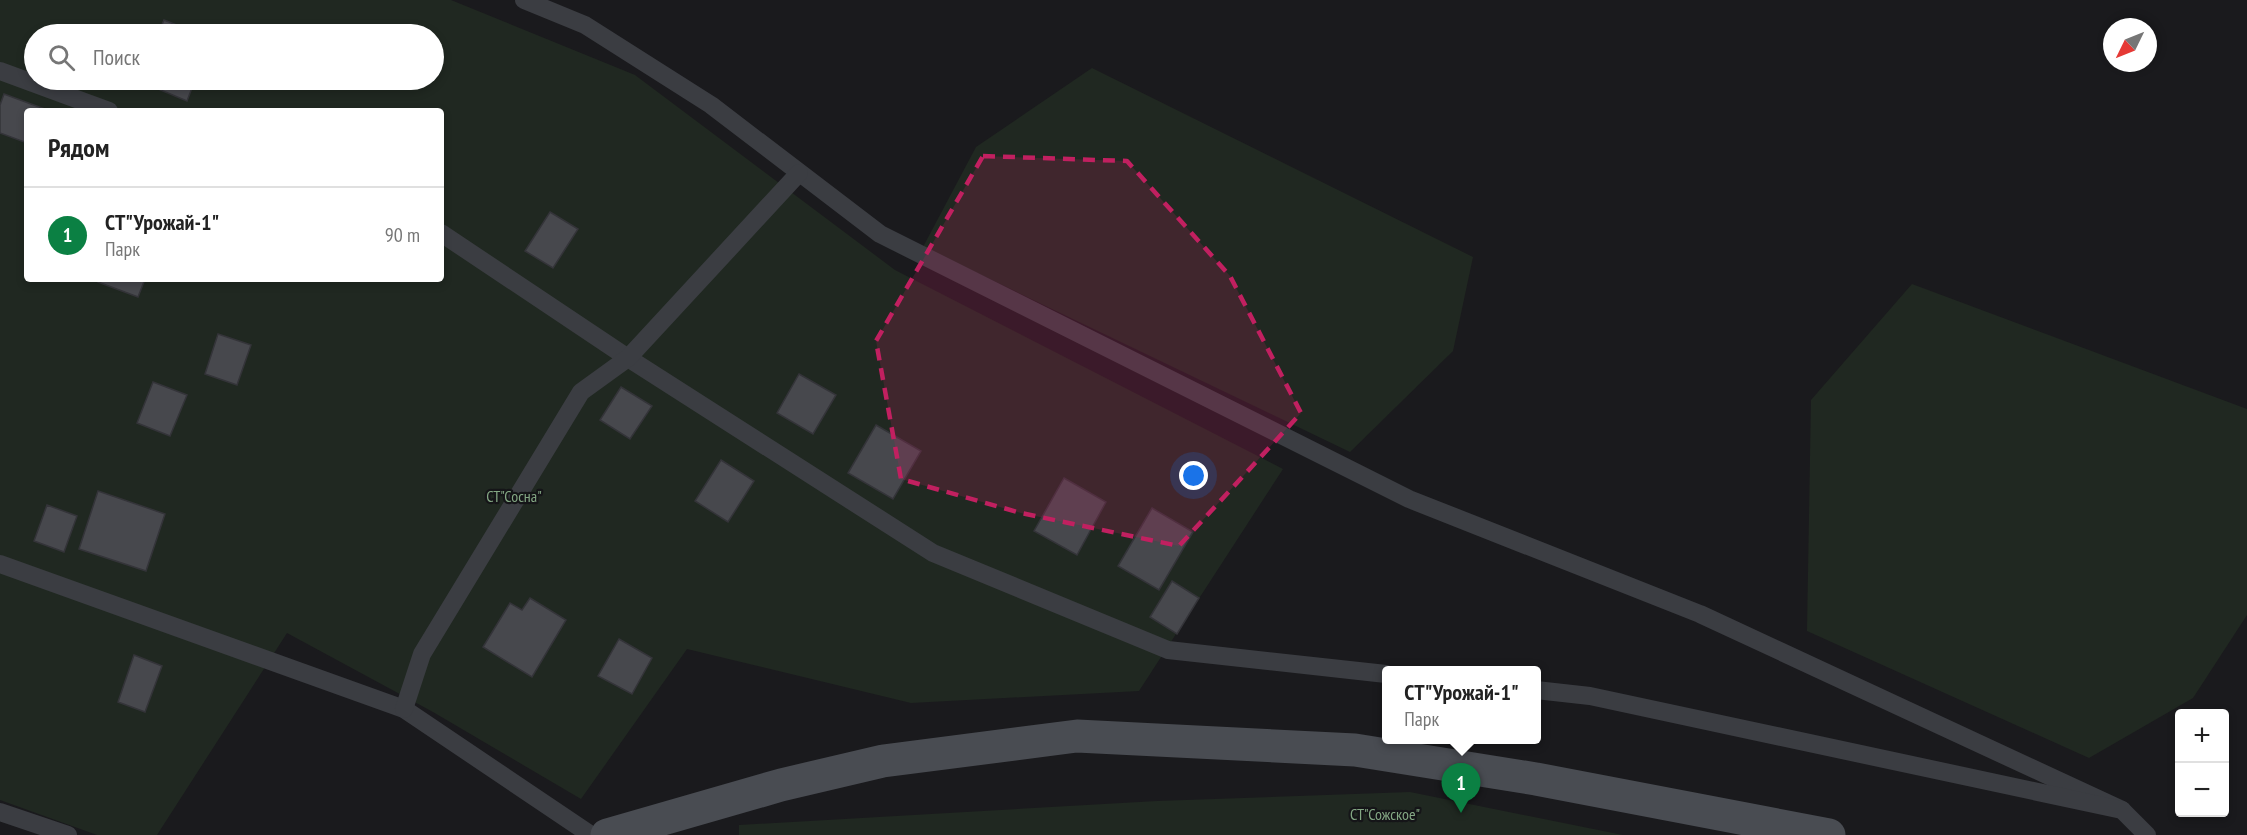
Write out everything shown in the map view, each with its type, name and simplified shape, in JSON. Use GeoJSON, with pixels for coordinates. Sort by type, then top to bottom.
{"type":"FeatureCollection","features":[{"type":"Feature","properties":{"kind":"street"},"geometry":{"type":"LineString","coordinates":[[607,835],[781,785],[883,761],[1077,736],[1355,750],[1536,779],[1829,835]]}},
{"type":"Feature","properties":{"kind":"lane"},"geometry":{"type":"LineString","coordinates":[[524,0],[585,25],[711,105],[880,234],[1408,499],[1700,614],[2122,810],[2147,835]]}},
{"type":"Feature","properties":{"kind":"lane"},"geometry":{"type":"LineString","coordinates":[[0,71],[24,80]]}},
{"type":"Feature","properties":{"kind":"lane"},"geometry":{"type":"LineString","coordinates":[[52,90],[101,108]]}},
{"type":"Feature","properties":{"kind":"lane"},"geometry":{"type":"LineString","coordinates":[[404,709],[422,654],[581,392],[628,358],[799,173]]}},
{"type":"Feature","properties":{"kind":"lane"},"geometry":{"type":"LineString","coordinates":[[444,235],[628,358],[924,547],[944,557],[1168,650],[1382,674]]}},
{"type":"Feature","properties":{"kind":"lane"},"geometry":{"type":"LineString","coordinates":[[0,564],[404,709],[591,835]]}},
{"type":"Feature","properties":{"kind":"lane"},"geometry":{"type":"LineString","coordinates":[[1541,691],[1590,696],[2122,810]]}},
{"type":"Feature","properties":{"kind":"lane"},"geometry":{"type":"LineString","coordinates":[[0,812],[68,835]]}},
{"type":"Feature","properties":{"kind":"highlighted area"},"geometry":{"type":"Polygon","coordinates":[[[983,156],[1127,161],[1230,276],[1301,413],[1179,546],[1021,513],[901,479],[876,341],[983,156]]]}},
{"type":"Feature","properties":{"kind":"green space","name":"СТ\"Сосна\""},"geometry":{"type":"Polygon","coordinates":[[[0,0],[451,0],[635,75],[895,270],[1283,469],[1139,691],[911,703],[687,649],[581,799],[433,712],[287,633],[157,835],[97,835],[0,800],[0,0]]]}},
{"type":"Feature","properties":{"kind":"green space"},"geometry":{"type":"Polygon","coordinates":[[[1092,68],[1473,257],[1453,351],[1350,452],[923,247],[976,147],[1092,68]]]}},
{"type":"Feature","properties":{"kind":"green space"},"geometry":{"type":"Polygon","coordinates":[[[1912,284],[2247,409],[2247,615],[2193,698],[2089,758],[1807,631],[1811,400],[1912,284]]]}},
{"type":"Feature","properties":{"kind":"green space","name":"СТ\"Сожское\""},"geometry":{"type":"Polygon","coordinates":[[[1410,792],[1623,835],[739,835],[739,825],[1157,801],[1410,792]]]}},
{"type":"Feature","properties":{"kind":"building"},"geometry":{"type":"Polygon","coordinates":[[[164,20],[174,24],[162,24],[164,20]]]}},
{"type":"Feature","properties":{"kind":"building"},"geometry":{"type":"Polygon","coordinates":[[[161,90],[191,90],[187,101],[161,90]]]}},
{"type":"Feature","properties":{"kind":"building"},"geometry":{"type":"Polygon","coordinates":[[[4,94],[42,108],[24,108],[24,142],[0,133],[0,105],[4,94]]]}},
{"type":"Feature","properties":{"kind":"building"},"geometry":{"type":"Polygon","coordinates":[[[550,212],[578,229],[553,268],[525,251],[550,212]]]}},
{"type":"Feature","properties":{"kind":"building"},"geometry":{"type":"Polygon","coordinates":[[[98,282],[144,282],[138,297],[98,282]]]}},
{"type":"Feature","properties":{"kind":"building"},"geometry":{"type":"Polygon","coordinates":[[[218,334],[251,345],[237,385],[205,374],[218,334]]]}},
{"type":"Feature","properties":{"kind":"building"},"geometry":{"type":"Polygon","coordinates":[[[799,374],[836,395],[813,434],[777,413],[799,374]]]}},
{"type":"Feature","properties":{"kind":"building"},"geometry":{"type":"Polygon","coordinates":[[[153,382],[187,395],[170,436],[137,423],[153,382]]]}},
{"type":"Feature","properties":{"kind":"building"},"geometry":{"type":"Polygon","coordinates":[[[621,387],[652,406],[630,439],[600,420],[621,387]]]}},
{"type":"Feature","properties":{"kind":"building"},"geometry":{"type":"Polygon","coordinates":[[[876,425],[921,451],[893,499],[848,473],[876,425]]]}},
{"type":"Feature","properties":{"kind":"building"},"geometry":{"type":"Polygon","coordinates":[[[721,460],[754,481],[728,522],[695,501],[721,460]]]}},
{"type":"Feature","properties":{"kind":"building"},"geometry":{"type":"Polygon","coordinates":[[[1064,478],[1106,502],[1077,555],[1034,531],[1064,478]]]}},
{"type":"Feature","properties":{"kind":"building"},"geometry":{"type":"Polygon","coordinates":[[[98,491],[165,514],[146,571],[79,549],[98,491]]]}},
{"type":"Feature","properties":{"kind":"building"},"geometry":{"type":"Polygon","coordinates":[[[47,505],[77,516],[64,552],[34,541],[47,505]]]}},
{"type":"Feature","properties":{"kind":"building"},"geometry":{"type":"Polygon","coordinates":[[[1152,508],[1193,532],[1159,590],[1118,566],[1152,508]]]}},
{"type":"Feature","properties":{"kind":"building"},"geometry":{"type":"Polygon","coordinates":[[[1172,581],[1199,598],[1177,634],[1150,617],[1172,581]]]}},
{"type":"Feature","properties":{"kind":"building"},"geometry":{"type":"Polygon","coordinates":[[[530,598],[566,620],[532,677],[483,647],[510,603],[522,610],[530,598]]]}},
{"type":"Feature","properties":{"kind":"building"},"geometry":{"type":"Polygon","coordinates":[[[619,639],[652,658],[632,694],[598,676],[619,639]]]}},
{"type":"Feature","properties":{"kind":"building"},"geometry":{"type":"Polygon","coordinates":[[[134,655],[162,666],[145,712],[118,702],[134,655]]]}},
{"type":"Feature","properties":{"kind":"place","name":"СТ\"Урожай-1\""},"geometry":{"type":"Point","coordinates":[1461,813]}}]}
